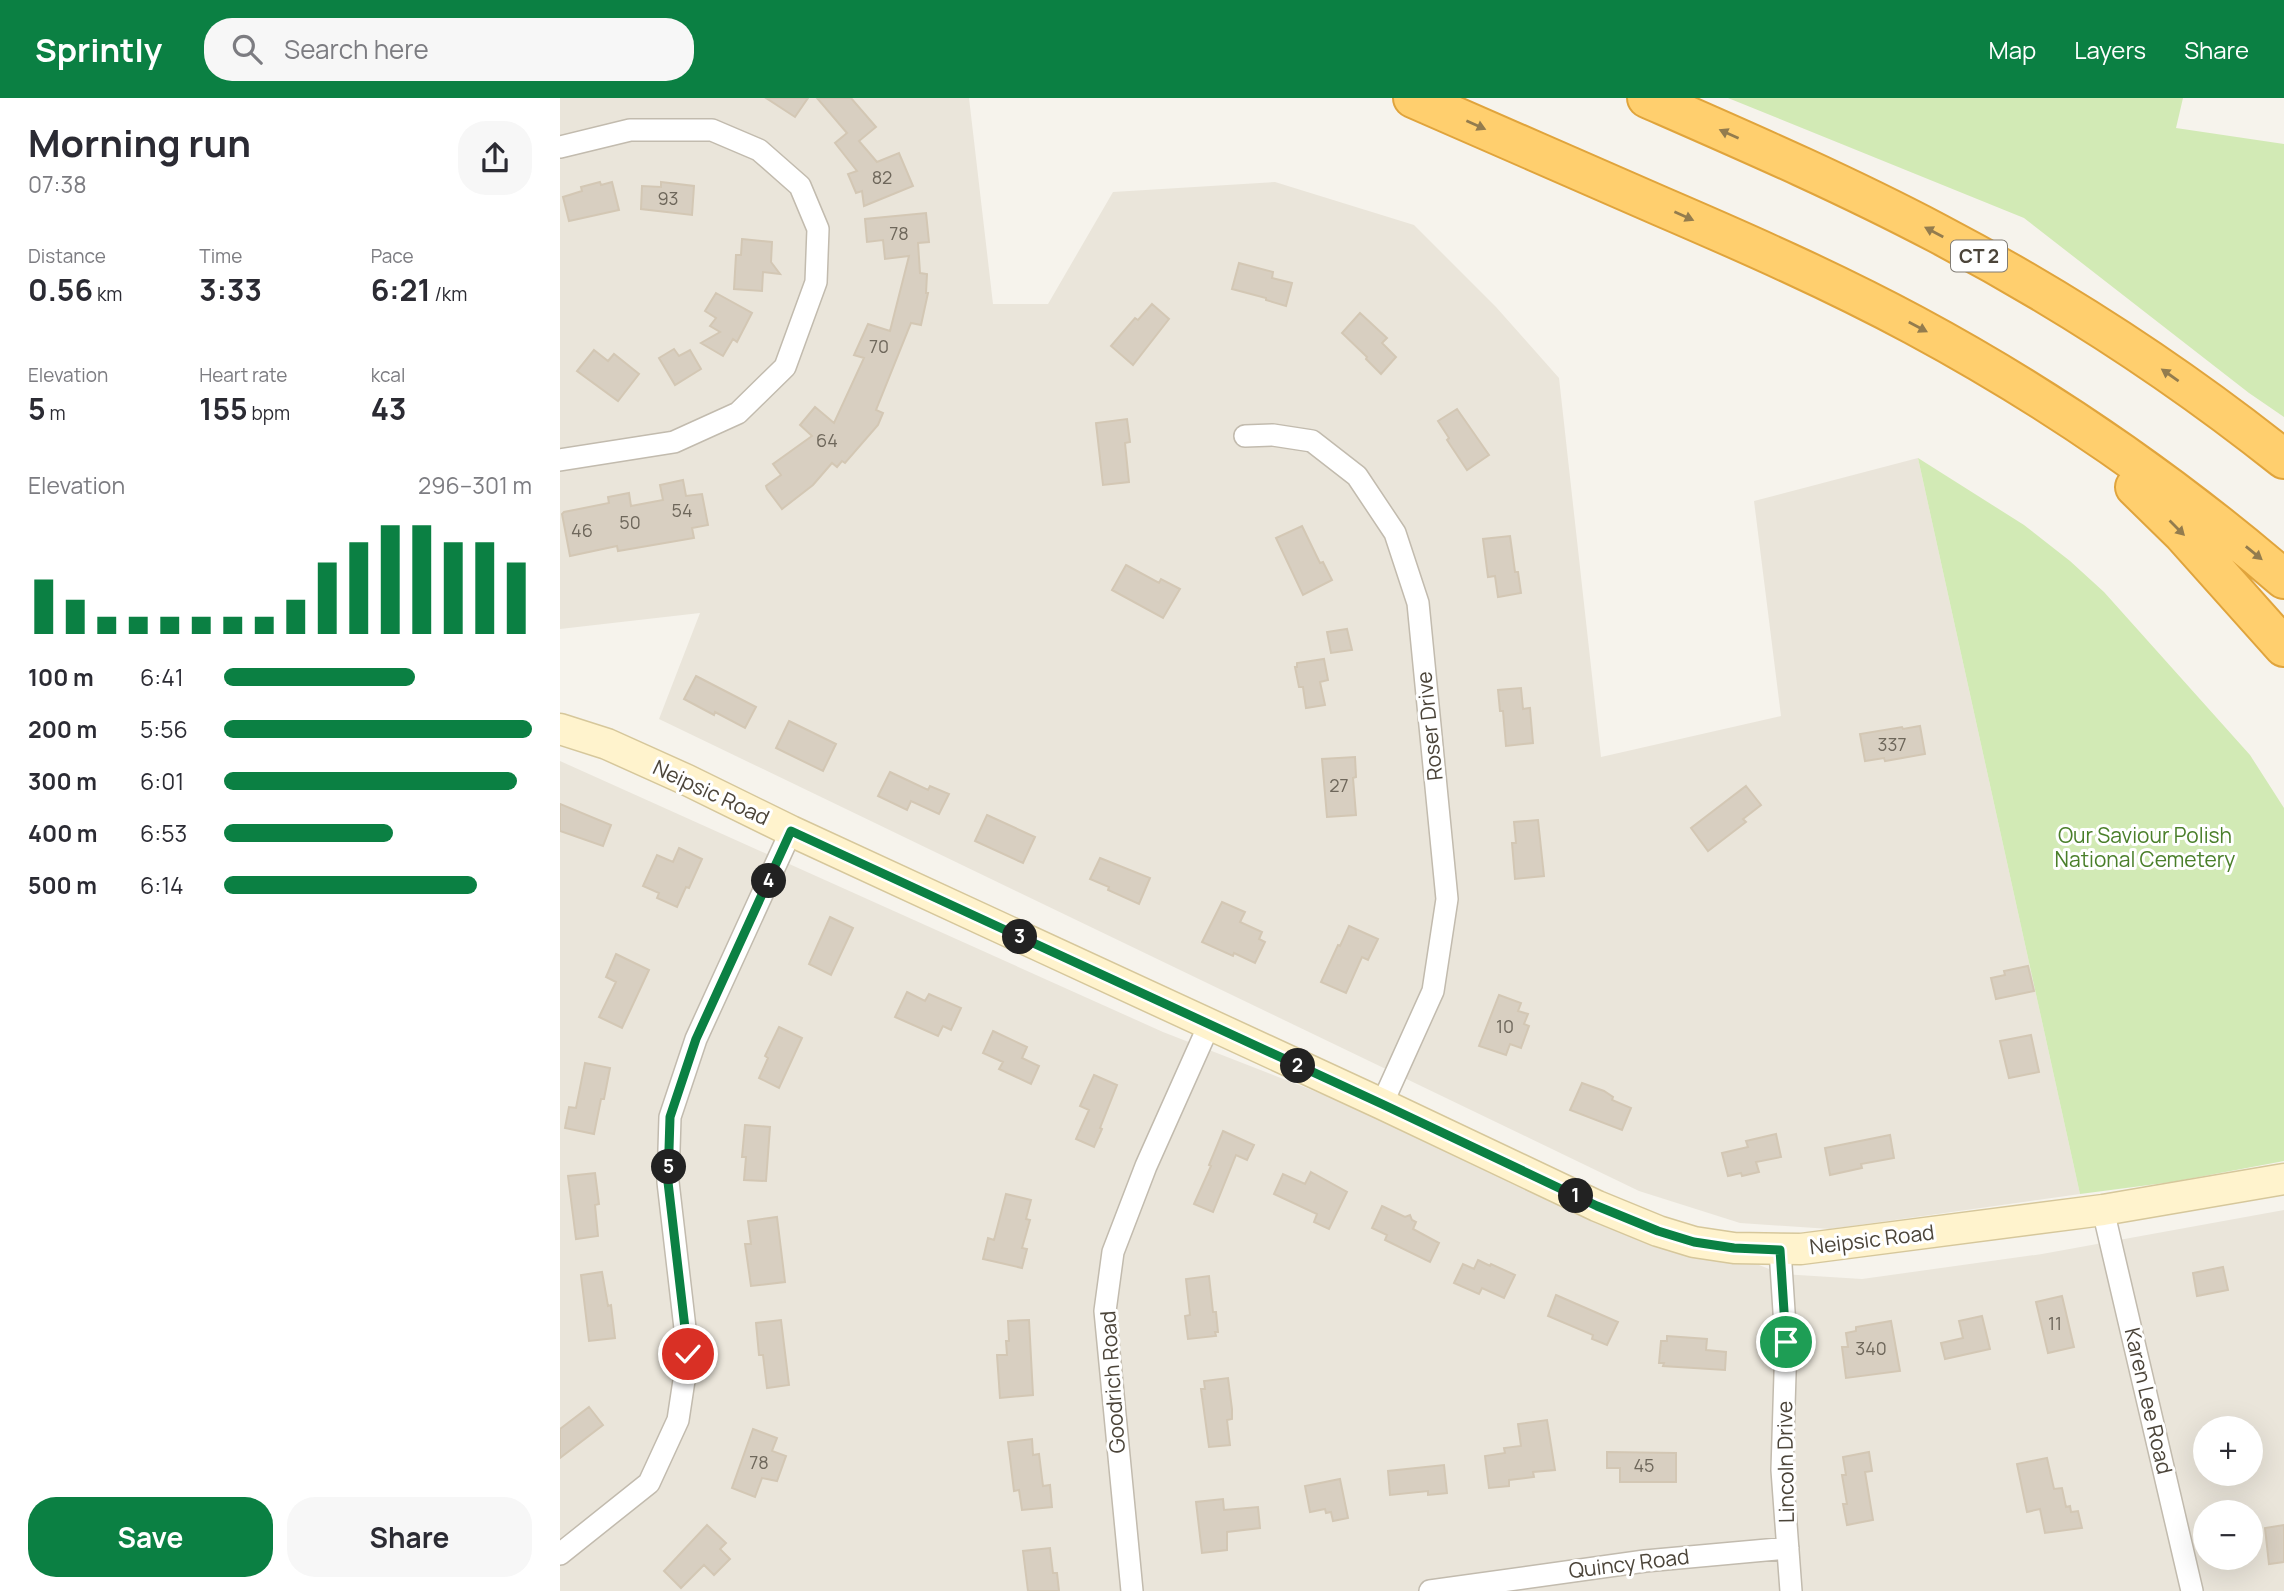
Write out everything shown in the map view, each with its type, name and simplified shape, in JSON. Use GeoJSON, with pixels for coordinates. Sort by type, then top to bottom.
{"type":"FeatureCollection","features":[{"type":"Feature","properties":{"kind":"highway"},"geometry":{"type":"LineString","coordinates":[[1413,98],[1727,235],[1857,296],[1968,355],[2060,411],[2178,494],[2284,579]]}},
{"type":"Feature","properties":{"kind":"highway","name":"CT 2"},"geometry":{"type":"LineString","coordinates":[[1647,98],[1841,185],[1972,252],[2108,333],[2219,409],[2284,459]]}},
{"type":"Feature","properties":{"kind":"highway"},"geometry":{"type":"LineString","coordinates":[[2219,409],[2284,445]]}},
{"type":"Feature","properties":{"kind":"highway"},"geometry":{"type":"LineString","coordinates":[[2060,411],[2081,442],[2128,481],[2183,534],[2284,647]]}},
{"type":"Feature","properties":{"kind":"street"},"geometry":{"type":"LineString","coordinates":[[560,147],[630,130],[712,130],[759,150],[800,186],[818,229],[816,282],[785,367],[738,413],[674,442],[560,460]]}},
{"type":"Feature","properties":{"kind":"street","name":"Roser Drive"},"geometry":{"type":"LineString","coordinates":[[1245,436],[1273,435],[1311,441],[1357,476],[1395,533],[1418,603],[1447,899],[1433,991],[1382,1104]]}},
{"type":"Feature","properties":{"kind":"street","name":"Neipsic Road"},"geometry":{"type":"LineString","coordinates":[[560,729],[607,744],[1597,1206],[1658,1231],[1694,1242],[1734,1248],[1780,1250],[1829,1246],[2103,1210],[2284,1179]]}},
{"type":"Feature","properties":{"kind":"street"},"geometry":{"type":"LineString","coordinates":[[560,1554],[649,1483],[678,1420],[688,1354],[668,1182],[670,1117],[696,1039],[791,831]]}},
{"type":"Feature","properties":{"kind":"street","name":"Goodrich Road"},"geometry":{"type":"LineString","coordinates":[[1132,1591],[1105,1311],[1113,1252],[1146,1166],[1209,1025]]}},
{"type":"Feature","properties":{"kind":"street","name":"Karen Lee Road"},"geometry":{"type":"LineString","coordinates":[[2103,1210],[2192,1591]]}},
{"type":"Feature","properties":{"kind":"street","name":"Lincoln Drive"},"geometry":{"type":"LineString","coordinates":[[1780,1250],[1786,1342],[1782,1470],[1791,1591]]}},
{"type":"Feature","properties":{"kind":"street","name":"Quincy Road"},"geometry":{"type":"LineString","coordinates":[[1430,1591],[1646,1561],[1788,1548]]}},
{"type":"Feature","properties":{"kind":"shaded area"},"geometry":{"type":"Polygon","coordinates":[[[560,98],[969,98],[993,304],[1048,304],[1113,192],[1275,182],[1414,225],[1496,307],[1559,378],[1601,757],[1781,716],[1754,501],[1918,458],[2080,1194],[1830,1229],[1740,1223],[1639,1191],[659,719],[700,613],[560,629],[560,98]]]}},
{"type":"Feature","properties":{"kind":"shaded area"},"geometry":{"type":"Polygon","coordinates":[[[560,761],[1163,1032],[1782,1274],[1862,1279],[2042,1254],[2284,1210],[2284,1591],[560,1591],[560,761]]]}},
{"type":"Feature","properties":{"kind":"green space"},"geometry":{"type":"Polygon","coordinates":[[[1728,98],[2183,98],[2176,128],[2284,144],[2284,417],[2249,393],[2024,218],[1728,98]]]}},
{"type":"Feature","properties":{"kind":"green space","name":"Our Saviour Polish National Cemetery"},"geometry":{"type":"Polygon","coordinates":[[[1918,458],[2024,525],[2104,592],[2250,755],[2284,808],[2284,1161],[2172,1182],[2080,1194],[1918,458]]]}},
{"type":"Feature","properties":{"kind":"building"},"geometry":{"type":"Polygon","coordinates":[[[766,98],[808,98],[795,117],[766,98]]]}},
{"type":"Feature","properties":{"kind":"building"},"geometry":{"type":"Polygon","coordinates":[[[817,98],[851,98],[876,127],[859,141],[877,162],[899,153],[913,186],[864,206],[862,191],[856,193],[848,174],[857,171],[835,143],[847,133],[817,98]]]}},
{"type":"Feature","properties":{"kind":"building"},"geometry":{"type":"Polygon","coordinates":[[[600,182],[601,185],[612,182],[619,210],[569,221],[563,197],[582,191],[581,187],[600,182]]]}},
{"type":"Feature","properties":{"kind":"building"},"geometry":{"type":"Polygon","coordinates":[[[661,182],[694,186],[692,215],[641,209],[642,186],[661,187],[661,182]]]}},
{"type":"Feature","properties":{"kind":"building"},"geometry":{"type":"Polygon","coordinates":[[[926,213],[929,242],[918,243],[920,273],[927,274],[928,293],[921,325],[911,323],[876,410],[883,413],[878,425],[845,463],[842,461],[837,467],[832,463],[813,485],[782,509],[766,486],[781,475],[773,464],[812,436],[800,425],[815,407],[834,423],[864,358],[854,355],[868,324],[890,331],[909,256],[885,259],[883,240],[867,242],[865,219],[926,213]]]}},
{"type":"Feature","properties":{"kind":"building"},"geometry":{"type":"Polygon","coordinates":[[[742,239],[772,242],[771,262],[780,274],[763,272],[762,291],[734,289],[736,255],[741,255],[742,239]]]}},
{"type":"Feature","properties":{"kind":"building"},"geometry":{"type":"Polygon","coordinates":[[[1239,263],[1273,272],[1272,278],[1292,283],[1286,306],[1232,289],[1239,263]]]}},
{"type":"Feature","properties":{"kind":"building"},"geometry":{"type":"Polygon","coordinates":[[[716,293],[752,313],[737,342],[733,339],[723,356],[701,343],[720,332],[710,326],[716,318],[705,311],[716,293]]]}},
{"type":"Feature","properties":{"kind":"building"},"geometry":{"type":"Polygon","coordinates":[[[1152,304],[1169,319],[1133,365],[1111,346],[1135,318],[1138,320],[1152,304]]]}},
{"type":"Feature","properties":{"kind":"building"},"geometry":{"type":"Polygon","coordinates":[[[1360,313],[1387,338],[1382,343],[1396,357],[1381,374],[1342,333],[1360,313]]]}},
{"type":"Feature","properties":{"kind":"building"},"geometry":{"type":"Polygon","coordinates":[[[674,349],[679,356],[690,350],[701,369],[675,385],[659,358],[674,349]]]}},
{"type":"Feature","properties":{"kind":"building"},"geometry":{"type":"Polygon","coordinates":[[[594,350],[608,361],[614,354],[639,374],[618,401],[577,371],[594,350]]]}},
{"type":"Feature","properties":{"kind":"building"},"geometry":{"type":"Polygon","coordinates":[[[1457,409],[1489,455],[1467,470],[1438,421],[1457,409]]]}},
{"type":"Feature","properties":{"kind":"building"},"geometry":{"type":"Polygon","coordinates":[[[1127,419],[1130,442],[1125,443],[1129,482],[1103,485],[1096,423],[1127,419]]]}},
{"type":"Feature","properties":{"kind":"building"},"geometry":{"type":"Polygon","coordinates":[[[683,480],[686,496],[702,494],[708,525],[692,528],[694,538],[618,551],[617,546],[570,556],[562,514],[564,512],[609,503],[608,497],[629,493],[631,506],[663,500],[660,485],[683,480]]]}},
{"type":"Feature","properties":{"kind":"building"},"geometry":{"type":"Polygon","coordinates":[[[1302,526],[1320,563],[1323,562],[1332,580],[1303,595],[1276,538],[1302,526]]]}},
{"type":"Feature","properties":{"kind":"building"},"geometry":{"type":"Polygon","coordinates":[[[1510,536],[1521,593],[1498,597],[1495,576],[1488,577],[1483,539],[1510,536]]]}},
{"type":"Feature","properties":{"kind":"building"},"geometry":{"type":"Polygon","coordinates":[[[1126,565],[1159,583],[1161,579],[1180,589],[1163,618],[1112,590],[1126,565]]]}},
{"type":"Feature","properties":{"kind":"building"},"geometry":{"type":"Polygon","coordinates":[[[1347,629],[1352,650],[1331,653],[1327,632],[1347,629]]]}},
{"type":"Feature","properties":{"kind":"building"},"geometry":{"type":"Polygon","coordinates":[[[1324,659],[1328,680],[1320,682],[1325,705],[1306,708],[1303,687],[1299,687],[1295,667],[1297,663],[1324,659]]]}},
{"type":"Feature","properties":{"kind":"building"},"geometry":{"type":"Polygon","coordinates":[[[696,676],[756,707],[745,728],[684,699],[696,676]]]}},
{"type":"Feature","properties":{"kind":"building"},"geometry":{"type":"Polygon","coordinates":[[[1521,688],[1523,709],[1530,708],[1533,743],[1506,746],[1498,690],[1521,688]]]}},
{"type":"Feature","properties":{"kind":"building"},"geometry":{"type":"Polygon","coordinates":[[[789,721],[836,744],[823,771],[776,748],[789,721]]]}},
{"type":"Feature","properties":{"kind":"building"},"geometry":{"type":"Polygon","coordinates":[[[1920,726],[1925,754],[1885,761],[1884,758],[1865,761],[1860,734],[1920,726]]]}},
{"type":"Feature","properties":{"kind":"building"},"geometry":{"type":"Polygon","coordinates":[[[1355,757],[1356,777],[1353,778],[1356,815],[1327,817],[1322,759],[1355,757]]]}},
{"type":"Feature","properties":{"kind":"building"},"geometry":{"type":"Polygon","coordinates":[[[890,772],[928,790],[930,786],[949,794],[939,814],[911,801],[907,810],[878,796],[890,772]]]}},
{"type":"Feature","properties":{"kind":"building"},"geometry":{"type":"Polygon","coordinates":[[[1746,786],[1761,805],[1743,819],[1746,822],[1708,851],[1691,828],[1746,786]]]}},
{"type":"Feature","properties":{"kind":"building"},"geometry":{"type":"Polygon","coordinates":[[[560,804],[611,825],[603,846],[560,831],[560,804]]]}},
{"type":"Feature","properties":{"kind":"building"},"geometry":{"type":"Polygon","coordinates":[[[987,815],[1035,837],[1023,863],[975,841],[987,815]]]}},
{"type":"Feature","properties":{"kind":"building"},"geometry":{"type":"Polygon","coordinates":[[[1538,820],[1544,876],[1515,879],[1512,843],[1516,843],[1514,822],[1538,820]]]}},
{"type":"Feature","properties":{"kind":"building"},"geometry":{"type":"Polygon","coordinates":[[[679,848],[702,859],[677,907],[657,898],[659,893],[643,886],[657,855],[673,862],[679,848]]]}},
{"type":"Feature","properties":{"kind":"building"},"geometry":{"type":"Polygon","coordinates":[[[1100,858],[1150,878],[1139,904],[1090,879],[1100,858]]]}},
{"type":"Feature","properties":{"kind":"building"},"geometry":{"type":"Polygon","coordinates":[[[1222,902],[1245,912],[1240,922],[1262,932],[1259,939],[1265,942],[1255,963],[1202,942],[1222,902]]]}},
{"type":"Feature","properties":{"kind":"building"},"geometry":{"type":"Polygon","coordinates":[[[830,917],[853,928],[831,975],[809,964],[830,917]]]}},
{"type":"Feature","properties":{"kind":"building"},"geometry":{"type":"Polygon","coordinates":[[[1349,926],[1378,939],[1368,960],[1362,957],[1346,993],[1321,982],[1349,926]]]}},
{"type":"Feature","properties":{"kind":"building"},"geometry":{"type":"Polygon","coordinates":[[[616,954],[649,970],[622,1028],[599,1017],[616,982],[606,977],[616,954]]]}},
{"type":"Feature","properties":{"kind":"building"},"geometry":{"type":"Polygon","coordinates":[[[2028,966],[2034,991],[1996,999],[1991,978],[2005,975],[2004,971],[2028,966]]]}},
{"type":"Feature","properties":{"kind":"building"},"geometry":{"type":"Polygon","coordinates":[[[907,992],[925,1001],[929,994],[961,1008],[951,1030],[943,1026],[938,1036],[895,1017],[907,992]]]}},
{"type":"Feature","properties":{"kind":"building"},"geometry":{"type":"Polygon","coordinates":[[[1499,995],[1521,1003],[1518,1011],[1528,1014],[1524,1024],[1529,1026],[1521,1048],[1510,1044],[1506,1055],[1479,1046],[1499,995]]]}},
{"type":"Feature","properties":{"kind":"building"},"geometry":{"type":"Polygon","coordinates":[[[779,1027],[802,1038],[779,1088],[759,1078],[768,1058],[765,1056],[779,1027]]]}},
{"type":"Feature","properties":{"kind":"building"},"geometry":{"type":"Polygon","coordinates":[[[993,1031],[1027,1047],[1022,1058],[1039,1066],[1031,1084],[999,1069],[1003,1062],[983,1053],[993,1031]]]}},
{"type":"Feature","properties":{"kind":"building"},"geometry":{"type":"Polygon","coordinates":[[[2031,1035],[2039,1072],[2009,1078],[2000,1041],[2031,1035]]]}},
{"type":"Feature","properties":{"kind":"building"},"geometry":{"type":"Polygon","coordinates":[[[585,1063],[610,1068],[594,1134],[565,1128],[569,1107],[576,1108],[585,1063]]]}},
{"type":"Feature","properties":{"kind":"building"},"geometry":{"type":"Polygon","coordinates":[[[1094,1075],[1117,1085],[1094,1147],[1076,1139],[1089,1110],[1080,1106],[1094,1075]]]}},
{"type":"Feature","properties":{"kind":"building"},"geometry":{"type":"Polygon","coordinates":[[[1582,1083],[1604,1091],[1613,1097],[1612,1100],[1631,1108],[1622,1130],[1570,1110],[1582,1083]]]}},
{"type":"Feature","properties":{"kind":"building"},"geometry":{"type":"Polygon","coordinates":[[[745,1125],[770,1127],[766,1181],[744,1180],[746,1157],[742,1157],[745,1125]]]}},
{"type":"Feature","properties":{"kind":"building"},"geometry":{"type":"Polygon","coordinates":[[[1223,1131],[1254,1145],[1247,1160],[1236,1155],[1213,1212],[1194,1204],[1223,1131]]]}},
{"type":"Feature","properties":{"kind":"building"},"geometry":{"type":"Polygon","coordinates":[[[1776,1134],[1781,1157],[1756,1162],[1759,1172],[1728,1176],[1722,1153],[1748,1147],[1746,1141],[1776,1134]]]}},
{"type":"Feature","properties":{"kind":"building"},"geometry":{"type":"Polygon","coordinates":[[[1890,1135],[1894,1158],[1861,1164],[1862,1168],[1830,1175],[1825,1148],[1890,1135]]]}},
{"type":"Feature","properties":{"kind":"building"},"geometry":{"type":"Polygon","coordinates":[[[1311,1172],[1347,1192],[1329,1229],[1314,1222],[1317,1214],[1274,1194],[1283,1174],[1305,1184],[1311,1172]]]}},
{"type":"Feature","properties":{"kind":"building"},"geometry":{"type":"Polygon","coordinates":[[[595,1173],[599,1204],[595,1205],[598,1236],[576,1239],[568,1176],[595,1173]]]}},
{"type":"Feature","properties":{"kind":"building"},"geometry":{"type":"Polygon","coordinates":[[[1006,1194],[1031,1200],[1026,1219],[1030,1220],[1022,1248],[1027,1249],[1022,1268],[983,1259],[988,1238],[994,1240],[1006,1194]]]}},
{"type":"Feature","properties":{"kind":"building"},"geometry":{"type":"Polygon","coordinates":[[[1382,1206],[1405,1217],[1410,1215],[1416,1222],[1413,1229],[1439,1243],[1430,1262],[1385,1240],[1387,1235],[1372,1228],[1382,1206]]]}},
{"type":"Feature","properties":{"kind":"building"},"geometry":{"type":"Polygon","coordinates":[[[777,1217],[785,1282],[751,1286],[745,1244],[751,1244],[748,1221],[777,1217]]]}},
{"type":"Feature","properties":{"kind":"building"},"geometry":{"type":"Polygon","coordinates":[[[1478,1260],[1515,1275],[1504,1298],[1482,1288],[1479,1294],[1454,1283],[1463,1264],[1474,1269],[1478,1260]]]}},
{"type":"Feature","properties":{"kind":"building"},"geometry":{"type":"Polygon","coordinates":[[[2223,1267],[2228,1290],[2197,1296],[2193,1273],[2223,1267]]]}},
{"type":"Feature","properties":{"kind":"building"},"geometry":{"type":"Polygon","coordinates":[[[602,1272],[608,1306],[611,1305],[615,1338],[589,1341],[581,1275],[602,1272]]]}},
{"type":"Feature","properties":{"kind":"building"},"geometry":{"type":"Polygon","coordinates":[[[1209,1276],[1218,1332],[1215,1332],[1216,1336],[1188,1339],[1185,1316],[1190,1315],[1186,1279],[1209,1276]]]}},
{"type":"Feature","properties":{"kind":"building"},"geometry":{"type":"Polygon","coordinates":[[[1556,1295],[1618,1322],[1607,1345],[1592,1339],[1593,1335],[1548,1316],[1556,1295]]]}},
{"type":"Feature","properties":{"kind":"building"},"geometry":{"type":"Polygon","coordinates":[[[2062,1296],[2074,1347],[2048,1353],[2036,1302],[2062,1296]]]}},
{"type":"Feature","properties":{"kind":"building"},"geometry":{"type":"Polygon","coordinates":[[[1982,1316],[1990,1349],[1945,1359],[1941,1343],[1963,1338],[1959,1321],[1982,1316]]]}},
{"type":"Feature","properties":{"kind":"building"},"geometry":{"type":"Polygon","coordinates":[[[781,1320],[789,1385],[767,1388],[763,1355],[759,1355],[756,1323],[781,1320]]]}},
{"type":"Feature","properties":{"kind":"building"},"geometry":{"type":"Polygon","coordinates":[[[1029,1320],[1033,1395],[1000,1398],[997,1355],[1007,1355],[1008,1321],[1029,1320]]]}},
{"type":"Feature","properties":{"kind":"building"},"geometry":{"type":"Polygon","coordinates":[[[1891,1321],[1900,1371],[1846,1378],[1842,1347],[1848,1347],[1846,1333],[1856,1331],[1856,1327],[1891,1321]]]}},
{"type":"Feature","properties":{"kind":"building"},"geometry":{"type":"Polygon","coordinates":[[[1667,1336],[1707,1339],[1706,1350],[1726,1352],[1725,1370],[1663,1366],[1664,1363],[1659,1363],[1661,1341],[1667,1341],[1667,1336]]]}},
{"type":"Feature","properties":{"kind":"building"},"geometry":{"type":"Polygon","coordinates":[[[1228,1378],[1232,1409],[1232,1419],[1227,1420],[1230,1445],[1209,1447],[1201,1389],[1205,1389],[1204,1381],[1228,1378]]]}},
{"type":"Feature","properties":{"kind":"building"},"geometry":{"type":"Polygon","coordinates":[[[589,1407],[603,1425],[560,1458],[560,1429],[589,1407]]]}},
{"type":"Feature","properties":{"kind":"building"},"geometry":{"type":"Polygon","coordinates":[[[1547,1420],[1555,1470],[1533,1472],[1534,1477],[1509,1480],[1509,1486],[1489,1488],[1485,1456],[1505,1453],[1504,1448],[1521,1446],[1518,1424],[1547,1420]]]}},
{"type":"Feature","properties":{"kind":"building"},"geometry":{"type":"Polygon","coordinates":[[[753,1429],[777,1438],[772,1451],[786,1456],[777,1481],[762,1478],[755,1497],[732,1488],[753,1429]]]}},
{"type":"Feature","properties":{"kind":"building"},"geometry":{"type":"Polygon","coordinates":[[[1032,1439],[1033,1455],[1039,1454],[1043,1486],[1050,1485],[1052,1507],[1022,1510],[1019,1490],[1014,1491],[1008,1442],[1032,1439]]]}},
{"type":"Feature","properties":{"kind":"building"},"geometry":{"type":"Polygon","coordinates":[[[1607,1452],[1676,1453],[1676,1482],[1620,1482],[1620,1468],[1607,1468],[1607,1452]]]}},
{"type":"Feature","properties":{"kind":"building"},"geometry":{"type":"Polygon","coordinates":[[[1869,1452],[1872,1471],[1865,1472],[1873,1520],[1847,1525],[1843,1504],[1847,1504],[1842,1475],[1846,1475],[1843,1457],[1869,1452]]]}},
{"type":"Feature","properties":{"kind":"building"},"geometry":{"type":"Polygon","coordinates":[[[2047,1458],[2054,1489],[2062,1488],[2066,1507],[2070,1506],[2071,1512],[2078,1511],[2082,1528],[2045,1533],[2040,1509],[2027,1512],[2017,1464],[2047,1458]]]}},
{"type":"Feature","properties":{"kind":"building"},"geometry":{"type":"Polygon","coordinates":[[[1444,1465],[1447,1493],[1428,1495],[1428,1491],[1390,1495],[1388,1471],[1444,1465]]]}},
{"type":"Feature","properties":{"kind":"building"},"geometry":{"type":"Polygon","coordinates":[[[1340,1479],[1348,1518],[1333,1521],[1331,1512],[1326,1513],[1325,1509],[1310,1512],[1305,1486],[1340,1479]]]}},
{"type":"Feature","properties":{"kind":"building"},"geometry":{"type":"Polygon","coordinates":[[[1223,1499],[1224,1510],[1258,1507],[1260,1528],[1227,1532],[1227,1550],[1202,1553],[1196,1502],[1223,1499]]]}},
{"type":"Feature","properties":{"kind":"building"},"geometry":{"type":"Polygon","coordinates":[[[707,1525],[726,1543],[720,1549],[730,1559],[714,1575],[704,1565],[681,1588],[664,1571],[707,1525]]]}},
{"type":"Feature","properties":{"kind":"building"},"geometry":{"type":"Polygon","coordinates":[[[2284,1525],[2284,1562],[2269,1564],[2265,1528],[2284,1525]]]}},
{"type":"Feature","properties":{"kind":"building"},"geometry":{"type":"Polygon","coordinates":[[[1050,1548],[1053,1573],[1057,1573],[1059,1591],[1028,1591],[1023,1551],[1050,1548]]]}},
{"type":"Feature","properties":{"kind":"route"},"geometry":{"type":"LineString","coordinates":[[688,1354],[668,1182],[670,1117],[696,1039],[791,831],[1597,1206],[1658,1231],[1694,1242],[1734,1248],[1780,1250],[1786,1342]]}}]}
